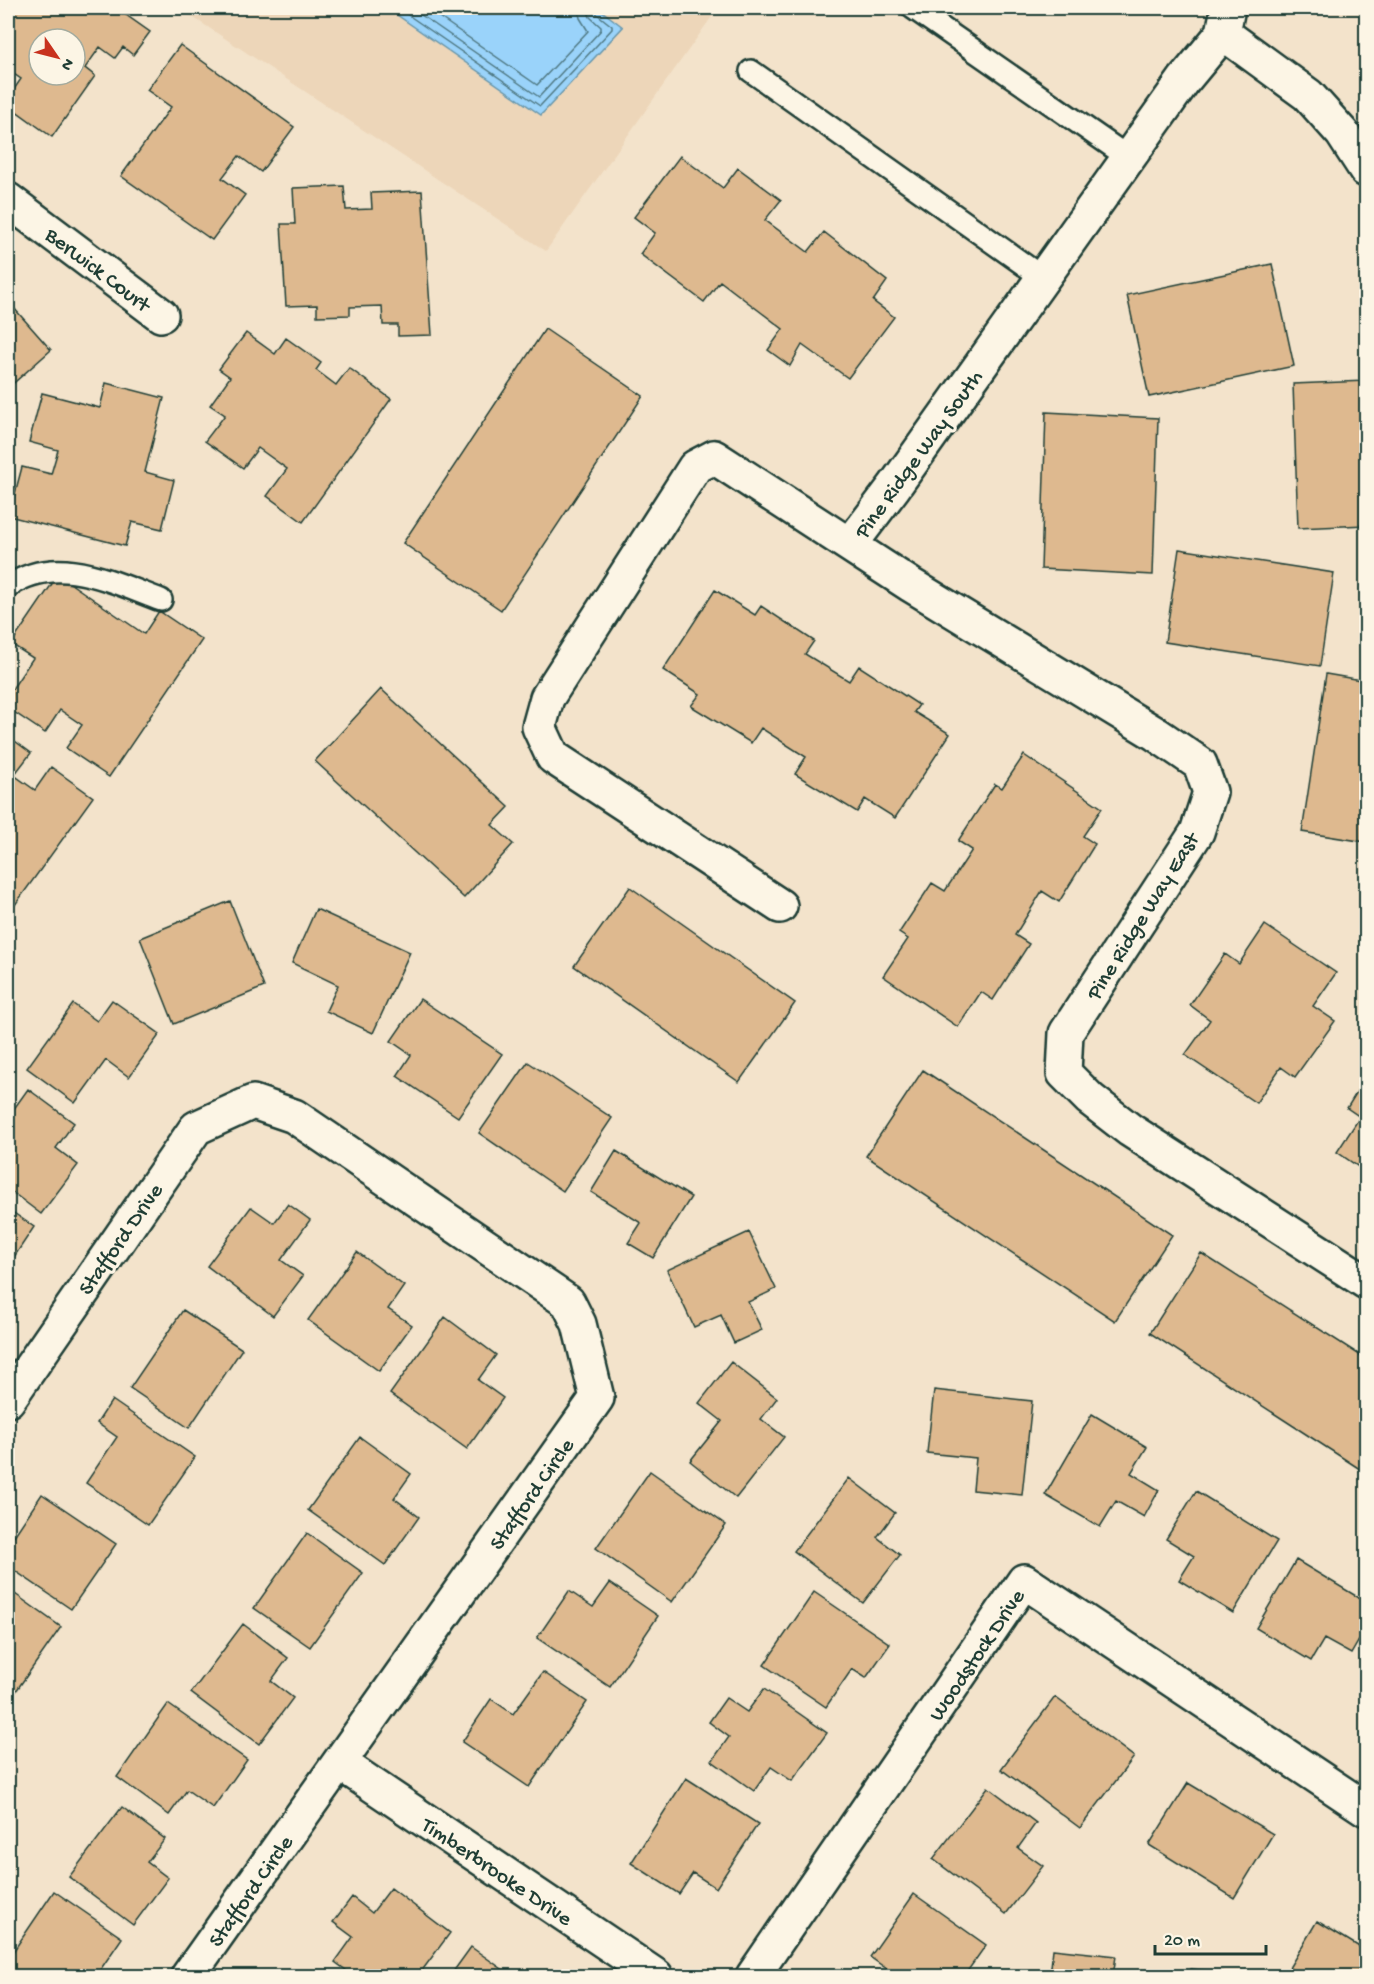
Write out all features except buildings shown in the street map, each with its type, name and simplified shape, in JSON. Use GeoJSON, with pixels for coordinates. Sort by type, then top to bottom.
{"type":"FeatureCollection","features":[{"type":"Feature","properties":{"kind":"street","name":"Pine Ridge Way South"},"geometry":{"type":"LineString","coordinates":[[780,906],[553,757],[539,727],[547,698],[695,467],[714,457],[850,544],[1129,158],[1225,20]]}},
{"type":"Feature","properties":{"kind":"street"},"geometry":{"type":"LineString","coordinates":[[1225,20],[1308,95],[1342,133],[1366,170]]}},
{"type":"Feature","properties":{"kind":"street","name":"Berwick Court"},"geometry":{"type":"LineString","coordinates":[[8,200],[161,315]]}},
{"type":"Feature","properties":{"kind":"street","name":"Pine Ridge Way East"},"geometry":{"type":"LineString","coordinates":[[850,544],[911,585],[1156,734],[1200,764],[1210,792],[1197,832],[1066,1033],[1064,1073],[1090,1099],[1130,1130],[1366,1282]]}},
{"type":"Feature","properties":{"kind":"street","name":"Stafford Drive"},"geometry":{"type":"LineString","coordinates":[[8,1400],[196,1128],[253,1102]]}},
{"type":"Feature","properties":{"kind":"street","name":"Stafford Circle"},"geometry":{"type":"LineString","coordinates":[[188,1977],[597,1398],[579,1324],[568,1302],[294,1116],[253,1102]]}},
{"type":"Feature","properties":{"kind":"street","name":"Woodstock Drive"},"geometry":{"type":"LineString","coordinates":[[753,1977],[1024,1581],[1366,1809]]}},
{"type":"Feature","properties":{"kind":"street","name":"Timberbrooke Drive"},"geometry":{"type":"LineString","coordinates":[[340,1763],[656,1977]]}},
{"type":"Feature","properties":{"kind":"lane"},"geometry":{"type":"LineString","coordinates":[[913,8],[1129,158]]}},
{"type":"Feature","properties":{"kind":"lane"},"geometry":{"type":"LineString","coordinates":[[752,71],[1043,278]]}},
{"type":"Feature","properties":{"kind":"lane"},"geometry":{"type":"LineString","coordinates":[[8,587],[49,569],[91,574],[161,600]]}},
{"type":"Feature","properties":{"kind":"shaded area"},"geometry":{"type":"Polygon","coordinates":[[[179,8],[387,8],[541,115],[622,26],[598,8],[718,8],[546,251],[179,8]]]}},
{"type":"Feature","properties":{"kind":"water"},"geometry":{"type":"Polygon","coordinates":[[[387,8],[598,8],[623,27],[541,115],[387,8]]]}}]}
